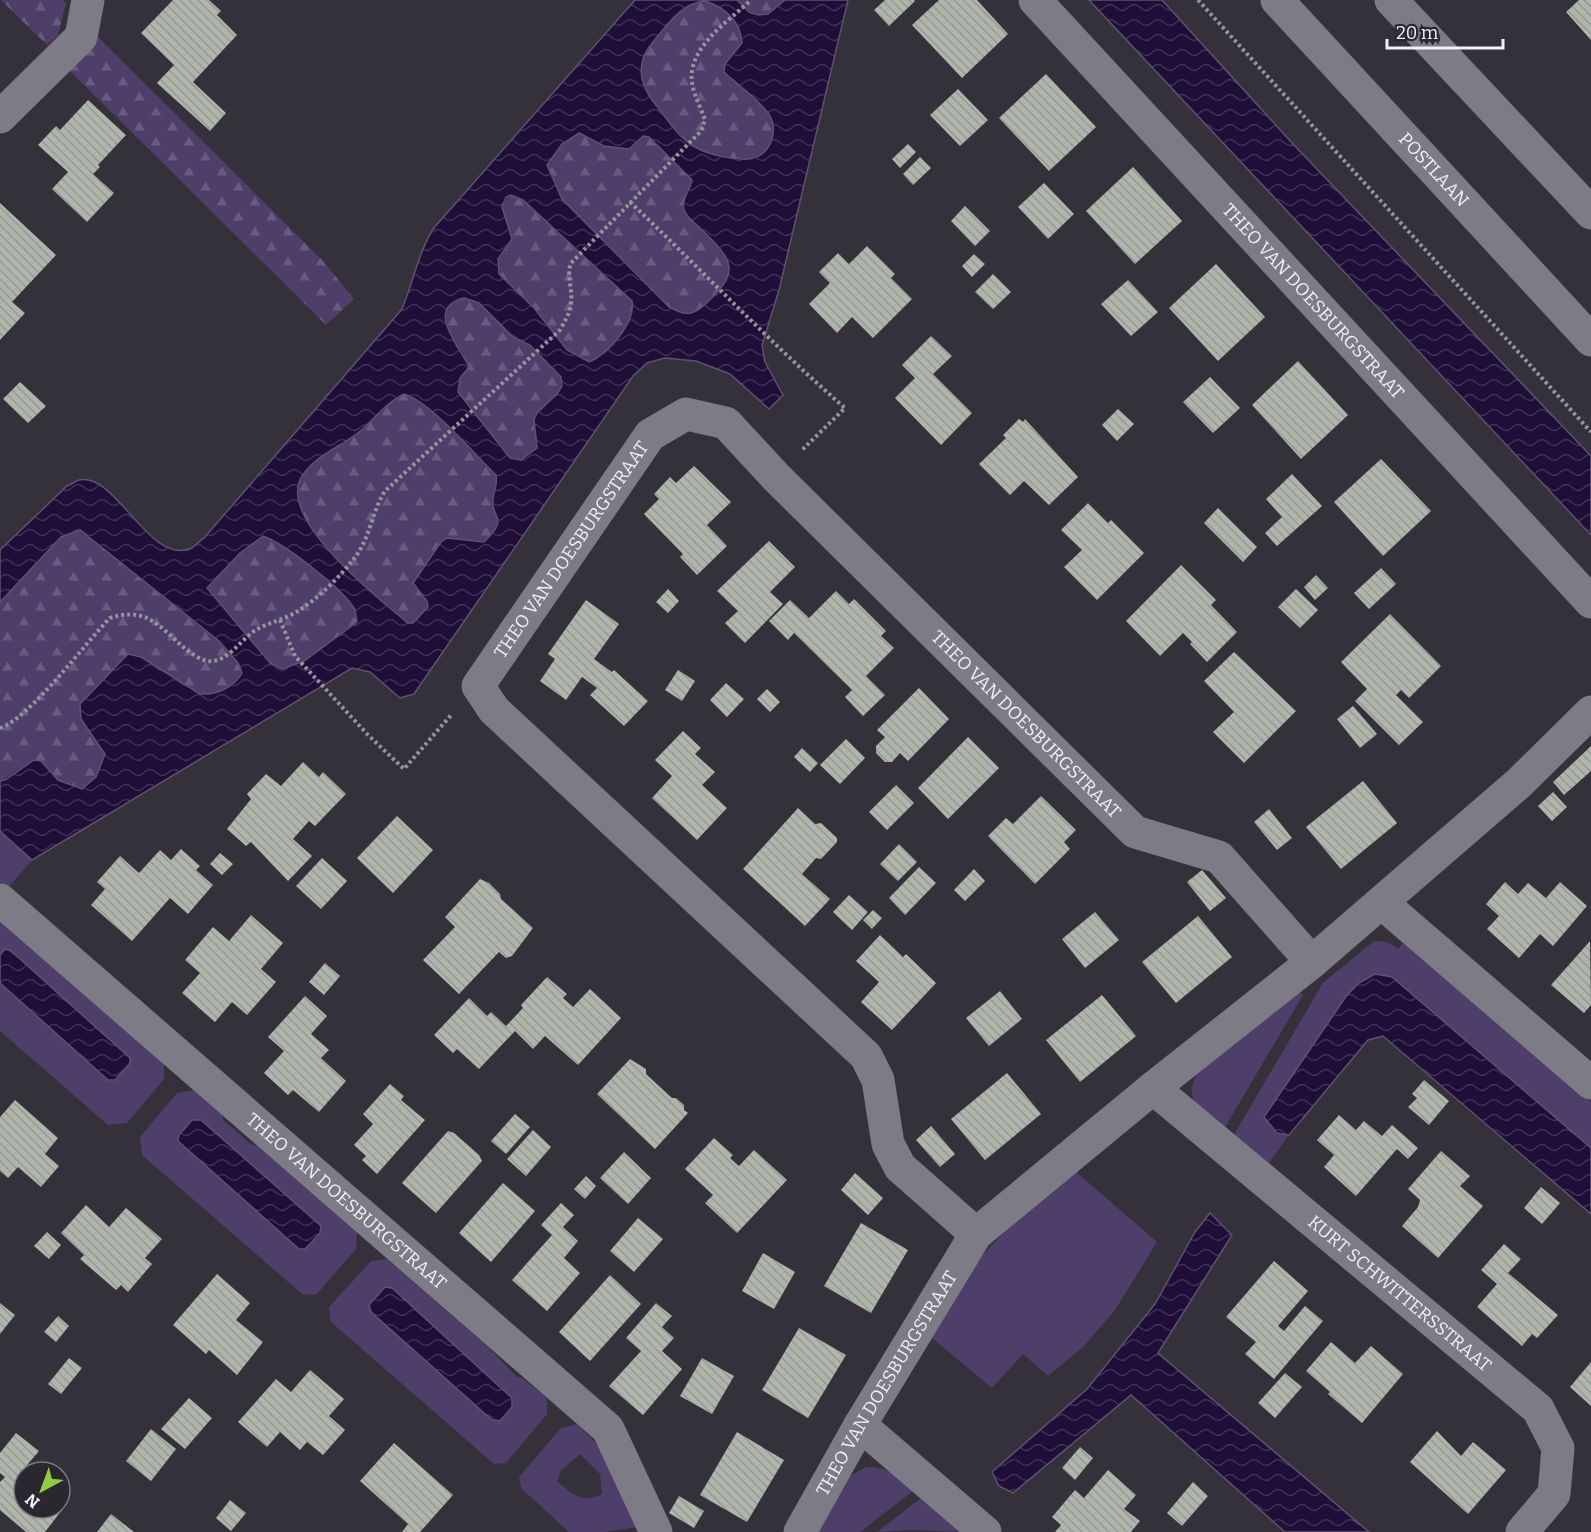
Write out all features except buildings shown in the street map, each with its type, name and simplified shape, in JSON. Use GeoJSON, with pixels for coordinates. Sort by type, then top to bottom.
{"type":"FeatureCollection","features":[{"type":"Feature","properties":{"kind":"street"},"geometry":{"type":"LineString","coordinates":[[0,117],[81,37],[88,0]]}},
{"type":"Feature","properties":{"kind":"street","name":"THEO VAN DOESBURGSTRAAT"},"geometry":{"type":"LineString","coordinates":[[1035,0],[1591,602]]}},
{"type":"Feature","properties":{"kind":"street","name":"POSTLAAN"},"geometry":{"type":"LineString","coordinates":[[1277,0],[1591,340]]}},
{"type":"Feature","properties":{"kind":"street"},"geometry":{"type":"LineString","coordinates":[[1391,0],[1591,213]]}},
{"type":"Feature","properties":{"kind":"street","name":"THEO VAN DOESBURGSTRAAT"},"geometry":{"type":"LineString","coordinates":[[478,686],[650,435],[686,414],[726,423],[777,478],[1134,832],[1219,857],[1312,962]]}},
{"type":"Feature","properties":{"kind":"street"},"geometry":{"type":"LineString","coordinates":[[478,686],[494,710],[866,1056],[878,1080],[888,1144],[900,1167],[976,1234]]}},
{"type":"Feature","properties":{"kind":"street","name":"THEO VAN DOESBURGSTRAAT"},"geometry":{"type":"LineString","coordinates":[[800,1532],[860,1425],[976,1234],[1382,903],[1519,783],[1591,712]]}},
{"type":"Feature","properties":{"kind":"street","name":"THEO VAN DOESBURGSTRAAT"},"geometry":{"type":"LineString","coordinates":[[0,900],[608,1429],[656,1532]]}},
{"type":"Feature","properties":{"kind":"street"},"geometry":{"type":"LineString","coordinates":[[1382,903],[1591,1083]]}},
{"type":"Feature","properties":{"kind":"street","name":"KURT SCHWITTERSSTRAAT"},"geometry":{"type":"LineString","coordinates":[[1153,1088],[1538,1409],[1558,1448],[1554,1494],[1522,1532]]}},
{"type":"Feature","properties":{"kind":"street"},"geometry":{"type":"LineString","coordinates":[[860,1425],[985,1532]]}},
{"type":"Feature","properties":{"kind":"path"},"geometry":{"type":"LineString","coordinates":[[0,728],[7,726],[34,703],[110,618],[125,613],[142,614],[200,658],[212,662],[221,659],[256,630],[298,611],[316,596],[352,561],[366,539],[374,510],[385,491],[560,330],[569,313],[570,268],[574,259],[701,131],[705,120],[693,90],[691,72],[698,55],[751,0]]}},
{"type":"Feature","properties":{"kind":"path"},"geometry":{"type":"LineString","coordinates":[[1198,0],[1591,432]]}},
{"type":"Feature","properties":{"kind":"path"},"geometry":{"type":"LineString","coordinates":[[630,202],[718,285],[785,356],[845,408],[818,432],[777,478]]}},
{"type":"Feature","properties":{"kind":"path"},"geometry":{"type":"LineString","coordinates":[[280,620],[295,656],[404,769],[478,686]]}},
{"type":"Feature","properties":{"kind":"green space"},"geometry":{"type":"Polygon","coordinates":[[[1,0],[63,0],[66,3],[58,35],[47,45],[1,0]]]}},
{"type":"Feature","properties":{"kind":"green space"},"geometry":{"type":"Polygon","coordinates":[[[737,0],[785,0],[772,11],[761,15],[750,11],[737,0]]]}},
{"type":"Feature","properties":{"kind":"green space"},"geometry":{"type":"Polygon","coordinates":[[[705,1],[725,11],[735,22],[741,35],[742,43],[725,64],[724,72],[758,102],[772,119],[771,141],[768,148],[757,157],[729,158],[695,147],[668,122],[645,89],[641,73],[643,58],[647,50],[669,22],[682,10],[705,1]]]}},
{"type":"Feature","properties":{"kind":"green space"},"geometry":{"type":"Polygon","coordinates":[[[96,35],[323,261],[354,299],[326,325],[68,69],[96,35]]]}},
{"type":"Feature","properties":{"kind":"green space"},"geometry":{"type":"Polygon","coordinates":[[[579,133],[604,146],[629,149],[644,136],[650,137],[692,180],[683,207],[685,213],[721,249],[730,267],[724,284],[698,310],[686,313],[669,307],[562,199],[547,165],[562,144],[579,133]]]}},
{"type":"Feature","properties":{"kind":"green space"},"geometry":{"type":"Polygon","coordinates":[[[510,195],[523,200],[632,301],[630,319],[619,337],[605,352],[590,362],[567,350],[534,308],[499,274],[498,259],[509,239],[502,207],[510,195]]]}},
{"type":"Feature","properties":{"kind":"green space"},"geometry":{"type":"Polygon","coordinates":[[[464,298],[479,303],[513,336],[530,345],[561,377],[562,386],[557,395],[537,413],[534,426],[537,448],[521,460],[511,458],[458,392],[464,354],[449,331],[446,315],[454,302],[464,298]]]}},
{"type":"Feature","properties":{"kind":"green space"},"geometry":{"type":"Polygon","coordinates":[[[404,394],[427,407],[452,430],[496,475],[498,484],[493,507],[498,519],[494,532],[484,542],[447,538],[427,601],[428,607],[413,623],[408,623],[375,596],[336,559],[306,519],[299,499],[300,480],[309,465],[323,453],[355,435],[390,403],[404,394]]]}},
{"type":"Feature","properties":{"kind":"green space"},"geometry":{"type":"Polygon","coordinates":[[[80,530],[219,641],[238,663],[242,673],[224,690],[200,694],[141,657],[82,719],[105,754],[96,777],[83,789],[58,780],[41,761],[34,760],[0,781],[0,602],[61,537],[80,530]]]}},
{"type":"Feature","properties":{"kind":"green space"},"geometry":{"type":"Polygon","coordinates":[[[263,536],[285,548],[326,579],[348,600],[356,613],[357,622],[304,661],[282,669],[270,663],[207,588],[240,553],[263,536]]]}},
{"type":"Feature","properties":{"kind":"green space"},"geometry":{"type":"Polygon","coordinates":[[[0,831],[32,860],[7,889],[0,883],[0,831]]]}},
{"type":"Feature","properties":{"kind":"green space"},"geometry":{"type":"Polygon","coordinates":[[[0,923],[4,923],[164,1064],[164,1079],[127,1123],[108,1125],[0,1031],[0,983],[108,1080],[130,1063],[130,1058],[10,950],[5,949],[0,955],[0,923]]]}},
{"type":"Feature","properties":{"kind":"green space"},"geometry":{"type":"Polygon","coordinates":[[[1374,941],[1388,942],[1398,949],[1404,941],[1591,1102],[1591,1148],[1392,977],[1375,974],[1277,1133],[1289,1135],[1267,1166],[1232,1138],[1323,983],[1374,941]]]}},
{"type":"Feature","properties":{"kind":"green space"},"geometry":{"type":"Polygon","coordinates":[[[1297,989],[1303,995],[1224,1129],[1201,1111],[1193,1099],[1192,1091],[1198,1071],[1297,989]]]}},
{"type":"Feature","properties":{"kind":"green space"},"geometry":{"type":"Polygon","coordinates":[[[194,1090],[222,1114],[223,1120],[252,1145],[258,1146],[357,1232],[356,1249],[316,1295],[302,1294],[142,1155],[140,1137],[177,1093],[194,1090]],[[179,1141],[299,1249],[305,1249],[179,1141]]]}},
{"type":"Feature","properties":{"kind":"green space"},"geometry":{"type":"Polygon","coordinates":[[[1075,1171],[1157,1242],[1115,1310],[1084,1346],[1048,1376],[1023,1354],[992,1388],[932,1338],[978,1260],[1008,1228],[1075,1171]]]}},
{"type":"Feature","properties":{"kind":"green space"},"geometry":{"type":"Polygon","coordinates":[[[387,1259],[487,1346],[517,1377],[522,1378],[547,1398],[547,1414],[506,1463],[494,1464],[331,1322],[329,1307],[371,1261],[387,1259]],[[392,1288],[512,1407],[512,1398],[392,1288]]]}},
{"type":"Feature","properties":{"kind":"green space"},"geometry":{"type":"Polygon","coordinates":[[[577,1424],[601,1448],[638,1527],[605,1532],[569,1532],[521,1488],[519,1477],[561,1428],[577,1424]],[[580,1454],[561,1470],[557,1481],[572,1493],[589,1498],[602,1494],[600,1474],[580,1454]]]}},
{"type":"Feature","properties":{"kind":"green space"},"geometry":{"type":"Polygon","coordinates":[[[866,1467],[887,1470],[913,1491],[860,1532],[818,1532],[849,1477],[866,1467]]]}},
{"type":"Feature","properties":{"kind":"green space"},"geometry":{"type":"Polygon","coordinates":[[[924,1496],[963,1532],[910,1530],[877,1532],[924,1496]]]}},
{"type":"Feature","properties":{"kind":"water"},"geometry":{"type":"Polygon","coordinates":[[[635,0],[737,0],[749,12],[758,15],[768,14],[785,0],[848,0],[779,290],[762,345],[765,362],[783,395],[769,409],[730,374],[696,361],[665,358],[647,363],[633,376],[414,694],[400,698],[370,672],[352,668],[32,860],[0,831],[0,781],[34,760],[41,761],[58,780],[82,789],[96,777],[105,754],[81,719],[80,704],[128,654],[141,657],[200,694],[224,690],[242,673],[238,663],[219,641],[80,530],[61,537],[0,602],[0,550],[67,486],[79,480],[93,481],[106,489],[160,543],[174,550],[193,547],[204,538],[402,309],[433,229],[635,0]],[[705,1],[696,3],[675,16],[647,50],[643,58],[641,73],[645,89],[673,127],[695,147],[729,158],[757,157],[768,148],[771,141],[772,119],[764,107],[724,72],[725,64],[742,43],[739,28],[731,16],[719,7],[705,1]],[[579,133],[562,144],[547,165],[562,199],[669,307],[682,313],[694,312],[715,295],[723,284],[729,267],[726,258],[684,210],[683,206],[692,180],[649,137],[643,136],[629,149],[604,146],[579,133]],[[511,195],[506,197],[502,207],[512,239],[498,259],[499,274],[534,308],[567,350],[589,362],[596,358],[612,345],[625,328],[630,319],[632,301],[523,200],[511,195]],[[464,298],[452,303],[446,310],[445,319],[469,367],[460,378],[458,392],[510,458],[521,460],[537,448],[534,419],[537,413],[557,394],[562,386],[561,377],[530,345],[513,337],[479,303],[464,298]],[[404,394],[391,402],[359,432],[314,462],[302,476],[298,493],[303,513],[316,535],[334,557],[408,623],[413,623],[428,607],[427,601],[413,583],[441,542],[447,538],[484,542],[496,527],[498,518],[494,510],[493,499],[496,475],[427,407],[404,394]],[[263,536],[240,553],[207,588],[270,663],[282,669],[304,661],[357,622],[354,608],[326,579],[285,548],[263,536]]]}},
{"type":"Feature","properties":{"kind":"water"},"geometry":{"type":"Polygon","coordinates":[[[1089,0],[1162,0],[1293,144],[1591,456],[1591,535],[1089,0]]]}},
{"type":"Feature","properties":{"kind":"water"},"geometry":{"type":"Polygon","coordinates":[[[5,949],[10,950],[130,1058],[130,1063],[115,1080],[108,1080],[0,983],[0,955],[5,949]]]}},
{"type":"Feature","properties":{"kind":"water"},"geometry":{"type":"Polygon","coordinates":[[[1375,974],[1392,977],[1591,1148],[1591,1214],[1383,1036],[1368,1040],[1289,1135],[1277,1133],[1264,1117],[1347,995],[1359,983],[1375,974]]]}},
{"type":"Feature","properties":{"kind":"water"},"geometry":{"type":"Polygon","coordinates":[[[192,1120],[201,1120],[321,1226],[320,1233],[305,1249],[299,1249],[178,1141],[179,1135],[192,1120]]]}},
{"type":"Feature","properties":{"kind":"water"},"geometry":{"type":"Polygon","coordinates":[[[1210,1213],[1232,1235],[1158,1353],[1369,1532],[1285,1532],[1131,1395],[1013,1493],[999,1486],[992,1472],[1087,1389],[1155,1304],[1195,1232],[1210,1213]]]}},
{"type":"Feature","properties":{"kind":"water"},"geometry":{"type":"Polygon","coordinates":[[[385,1287],[392,1288],[512,1398],[512,1407],[500,1421],[492,1420],[371,1312],[369,1305],[385,1287]]]}}]}
